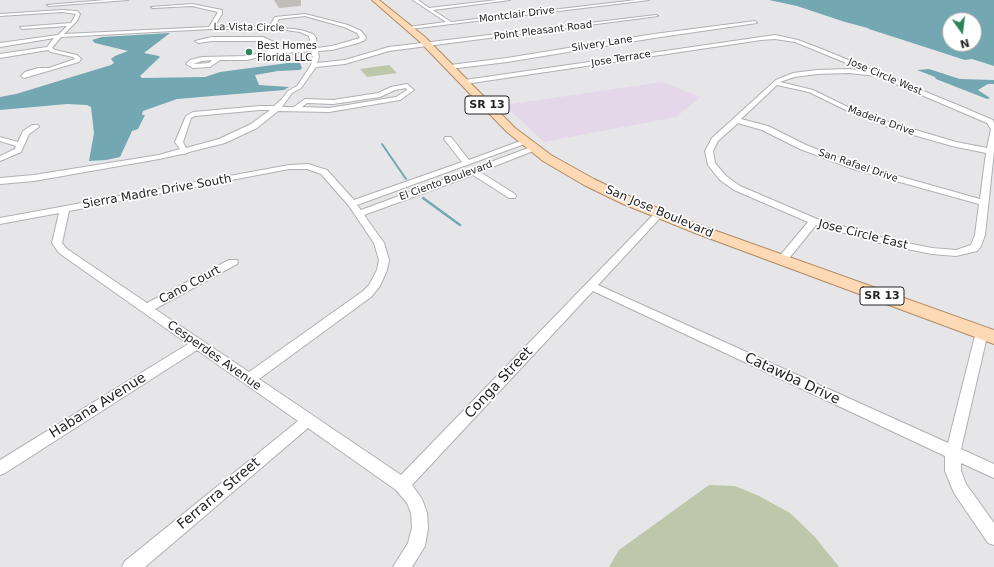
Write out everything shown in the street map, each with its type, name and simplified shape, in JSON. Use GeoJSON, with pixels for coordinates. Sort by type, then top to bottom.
{"type":"FeatureCollection","features":[{"type":"Feature","properties":{"kind":"main road","name":"San Jose Boulevard"},"geometry":{"type":"LineString","coordinates":[[375,0],[429,45],[511,130],[530,145],[590,182],[660,214],[782,260],[988,334]]}},
{"type":"Feature","properties":{"kind":"street"},"geometry":{"type":"LineString","coordinates":[[42,5],[126,0]]}},
{"type":"Feature","properties":{"kind":"street"},"geometry":{"type":"LineString","coordinates":[[415,0],[450,23]]}},
{"type":"Feature","properties":{"kind":"street"},"geometry":{"type":"LineString","coordinates":[[428,9],[508,0]]}},
{"type":"Feature","properties":{"kind":"street","name":"Montclair Drive"},"geometry":{"type":"LineString","coordinates":[[410,28],[647,0]]}},
{"type":"Feature","properties":{"kind":"street"},"geometry":{"type":"LineString","coordinates":[[202,6],[210,4]]}},
{"type":"Feature","properties":{"kind":"street"},"geometry":{"type":"LineString","coordinates":[[153,7],[202,6],[214,8],[220,12],[220,16],[211,28]]}},
{"type":"Feature","properties":{"kind":"street"},"geometry":{"type":"LineString","coordinates":[[0,15],[62,11],[75,12],[78,15],[49,48]]}},
{"type":"Feature","properties":{"kind":"street"},"geometry":{"type":"LineString","coordinates":[[219,58],[254,57],[270,52],[332,48],[362,39],[361,33],[344,25],[310,16],[294,15],[278,18],[271,27]]}},
{"type":"Feature","properties":{"kind":"street","name":"Point Pleasant Road"},"geometry":{"type":"LineString","coordinates":[[351,62],[369,54],[389,49],[656,16]]}},
{"type":"Feature","properties":{"kind":"street","name":"Silvery Lane"},"geometry":{"type":"LineString","coordinates":[[450,66],[507,60],[654,36],[731,27],[755,22]]}},
{"type":"Feature","properties":{"kind":"street"},"geometry":{"type":"LineString","coordinates":[[22,28],[71,24]]}},
{"type":"Feature","properties":{"kind":"street"},"geometry":{"type":"LineString","coordinates":[[136,31],[141,24]]}},
{"type":"Feature","properties":{"kind":"street","name":"La Vista Circle"},"geometry":{"type":"LineString","coordinates":[[0,45],[59,36],[136,31],[271,27],[292,29],[306,33],[313,38],[315,50]]}},
{"type":"Feature","properties":{"kind":"street","name":"Jose Terrace"},"geometry":{"type":"LineString","coordinates":[[465,82],[761,38],[778,38]]}},
{"type":"Feature","properties":{"kind":"street","name":"Jose Circle West"},"geometry":{"type":"LineString","coordinates":[[778,38],[796,41],[876,74],[993,127]]}},
{"type":"Feature","properties":{"kind":"street"},"geometry":{"type":"LineString","coordinates":[[198,41],[212,39],[263,39],[271,41],[270,52]]}},
{"type":"Feature","properties":{"kind":"street","name":"Point Pleasant Road"},"geometry":{"type":"LineString","coordinates":[[313,67],[334,67],[429,45]]}},
{"type":"Feature","properties":{"kind":"street"},"geometry":{"type":"LineString","coordinates":[[0,56],[49,48],[54,51],[78,58],[74,62],[49,70]]}},
{"type":"Feature","properties":{"kind":"street"},"geometry":{"type":"LineString","coordinates":[[0,181],[50,176],[185,152],[213,144],[244,131],[265,119],[285,100],[290,92],[299,87],[313,67],[316,57],[315,50]]}},
{"type":"Feature","properties":{"kind":"street"},"geometry":{"type":"LineString","coordinates":[[369,54],[377,57]]}},
{"type":"Feature","properties":{"kind":"street"},"geometry":{"type":"LineString","coordinates":[[814,221],[737,188],[723,178],[714,168],[710,160],[711,146],[718,137],[775,83],[793,75],[817,72],[849,71],[876,74]]}},
{"type":"Feature","properties":{"kind":"street","name":"Madeira Drive"},"geometry":{"type":"LineString","coordinates":[[775,83],[816,93],[860,115],[899,128],[948,142],[990,151]]}},
{"type":"Feature","properties":{"kind":"street"},"geometry":{"type":"LineString","coordinates":[[185,152],[179,142],[188,117],[193,114],[260,108],[329,110],[398,99],[411,90],[407,86],[393,88],[380,95],[333,102],[305,101],[296,109]]}},
{"type":"Feature","properties":{"kind":"street"},"geometry":{"type":"LineString","coordinates":[[380,95],[391,100]]}},
{"type":"Feature","properties":{"kind":"street","name":"San Rafael Drive"},"geometry":{"type":"LineString","coordinates":[[736,120],[765,128],[804,147],[863,170],[984,203]]}},
{"type":"Feature","properties":{"kind":"street"},"geometry":{"type":"LineString","coordinates":[[0,158],[18,150],[26,133],[35,127]]}},
{"type":"Feature","properties":{"kind":"street"},"geometry":{"type":"LineString","coordinates":[[984,203],[993,127]]}},
{"type":"Feature","properties":{"kind":"street"},"geometry":{"type":"LineString","coordinates":[[0,139],[20,145]]}},
{"type":"Feature","properties":{"kind":"street"},"geometry":{"type":"LineString","coordinates":[[448,139],[467,163]]}},
{"type":"Feature","properties":{"kind":"street","name":"El Ciento Boulevard"},"geometry":{"type":"LineString","coordinates":[[352,204],[467,163],[530,145]]}},
{"type":"Feature","properties":{"kind":"street","name":"El Ciento Boulevard"},"geometry":{"type":"LineString","coordinates":[[358,214],[473,171],[530,145]]}},
{"type":"Feature","properties":{"kind":"street","name":"Sierra Madre Drive South"},"geometry":{"type":"LineString","coordinates":[[0,221],[290,167],[315,168],[324,172],[352,204]]}},
{"type":"Feature","properties":{"kind":"street"},"geometry":{"type":"LineString","coordinates":[[473,171],[512,196]]}},
{"type":"Feature","properties":{"kind":"street","name":"Jose Circle East"},"geometry":{"type":"LineString","coordinates":[[782,260],[814,221],[856,234],[898,244],[940,252],[961,252],[976,246],[980,235],[984,203]]}},
{"type":"Feature","properties":{"kind":"street"},"geometry":{"type":"LineString","coordinates":[[248,380],[356,303],[367,294],[378,279],[384,260],[382,250],[379,243],[352,204]]}},
{"type":"Feature","properties":{"kind":"street","name":"Cesperdes Avenue"},"geometry":{"type":"LineString","coordinates":[[65,209],[57,243],[59,247],[402,486]]}},
{"type":"Feature","properties":{"kind":"street","name":"Conga Street"},"geometry":{"type":"LineString","coordinates":[[402,486],[660,214]]}},
{"type":"Feature","properties":{"kind":"street","name":"Cano Court"},"geometry":{"type":"LineString","coordinates":[[147,308],[233,262]]}},
{"type":"Feature","properties":{"kind":"street","name":"Catawba Drive"},"geometry":{"type":"LineString","coordinates":[[591,286],[994,471]]}},
{"type":"Feature","properties":{"kind":"street"},"geometry":{"type":"LineString","coordinates":[[988,334],[953,452],[953,472],[960,488],[994,537]]}},
{"type":"Feature","properties":{"kind":"street","name":"Habana Avenue"},"geometry":{"type":"LineString","coordinates":[[0,468],[197,344]]}},
{"type":"Feature","properties":{"kind":"street","name":"Ferrarra Street"},"geometry":{"type":"LineString","coordinates":[[131,567],[307,421]]}},
{"type":"Feature","properties":{"kind":"street"},"geometry":{"type":"LineString","coordinates":[[402,486],[414,499],[419,513],[420,528],[416,546],[402,567]]}},
{"type":"Feature","properties":{"kind":"shaded area"},"geometry":{"type":"Polygon","coordinates":[[[662,82],[701,97],[676,117],[544,142],[504,105],[662,82]]]}},
{"type":"Feature","properties":{"kind":"green space"},"geometry":{"type":"Polygon","coordinates":[[[389,65],[397,73],[367,77],[360,69],[389,65]]]}},
{"type":"Feature","properties":{"kind":"green space"},"geometry":{"type":"Polygon","coordinates":[[[709,485],[735,486],[759,496],[790,513],[815,537],[839,567],[609,567],[619,550],[709,485]]]}},
{"type":"Feature","properties":{"kind":"water"},"geometry":{"type":"Polygon","coordinates":[[[769,0],[994,0],[994,66],[972,59],[965,60],[868,28],[797,6],[769,0]]]}},
{"type":"Feature","properties":{"kind":"water"},"geometry":{"type":"Polygon","coordinates":[[[170,33],[144,53],[160,57],[140,76],[142,78],[205,77],[220,72],[288,63],[300,63],[302,68],[300,70],[278,71],[255,75],[259,85],[289,87],[284,90],[177,99],[143,111],[142,115],[145,115],[138,129],[132,131],[120,157],[106,160],[89,161],[94,133],[91,107],[87,105],[67,104],[0,110],[0,97],[16,94],[111,65],[114,63],[111,59],[128,51],[95,43],[92,40],[102,37],[170,33]]]}},
{"type":"Feature","properties":{"kind":"water"},"geometry":{"type":"Polygon","coordinates":[[[929,69],[960,79],[994,80],[994,84],[988,84],[978,90],[990,98],[987,99],[917,70],[929,69]]]}},
{"type":"Feature","properties":{"kind":"building"},"geometry":{"type":"Polygon","coordinates":[[[274,0],[301,0],[301,6],[279,8],[274,0]]]}},
{"type":"Feature","properties":{"kind":"waterway"},"geometry":{"type":"LineString","coordinates":[[382,144],[406,179]]}},
{"type":"Feature","properties":{"kind":"waterway"},"geometry":{"type":"LineString","coordinates":[[423,198],[460,225]]}},
{"type":"Feature","properties":{"kind":"place","name":"Best Homes Florida LLC"},"geometry":{"type":"Point","coordinates":[249,52]}}]}
